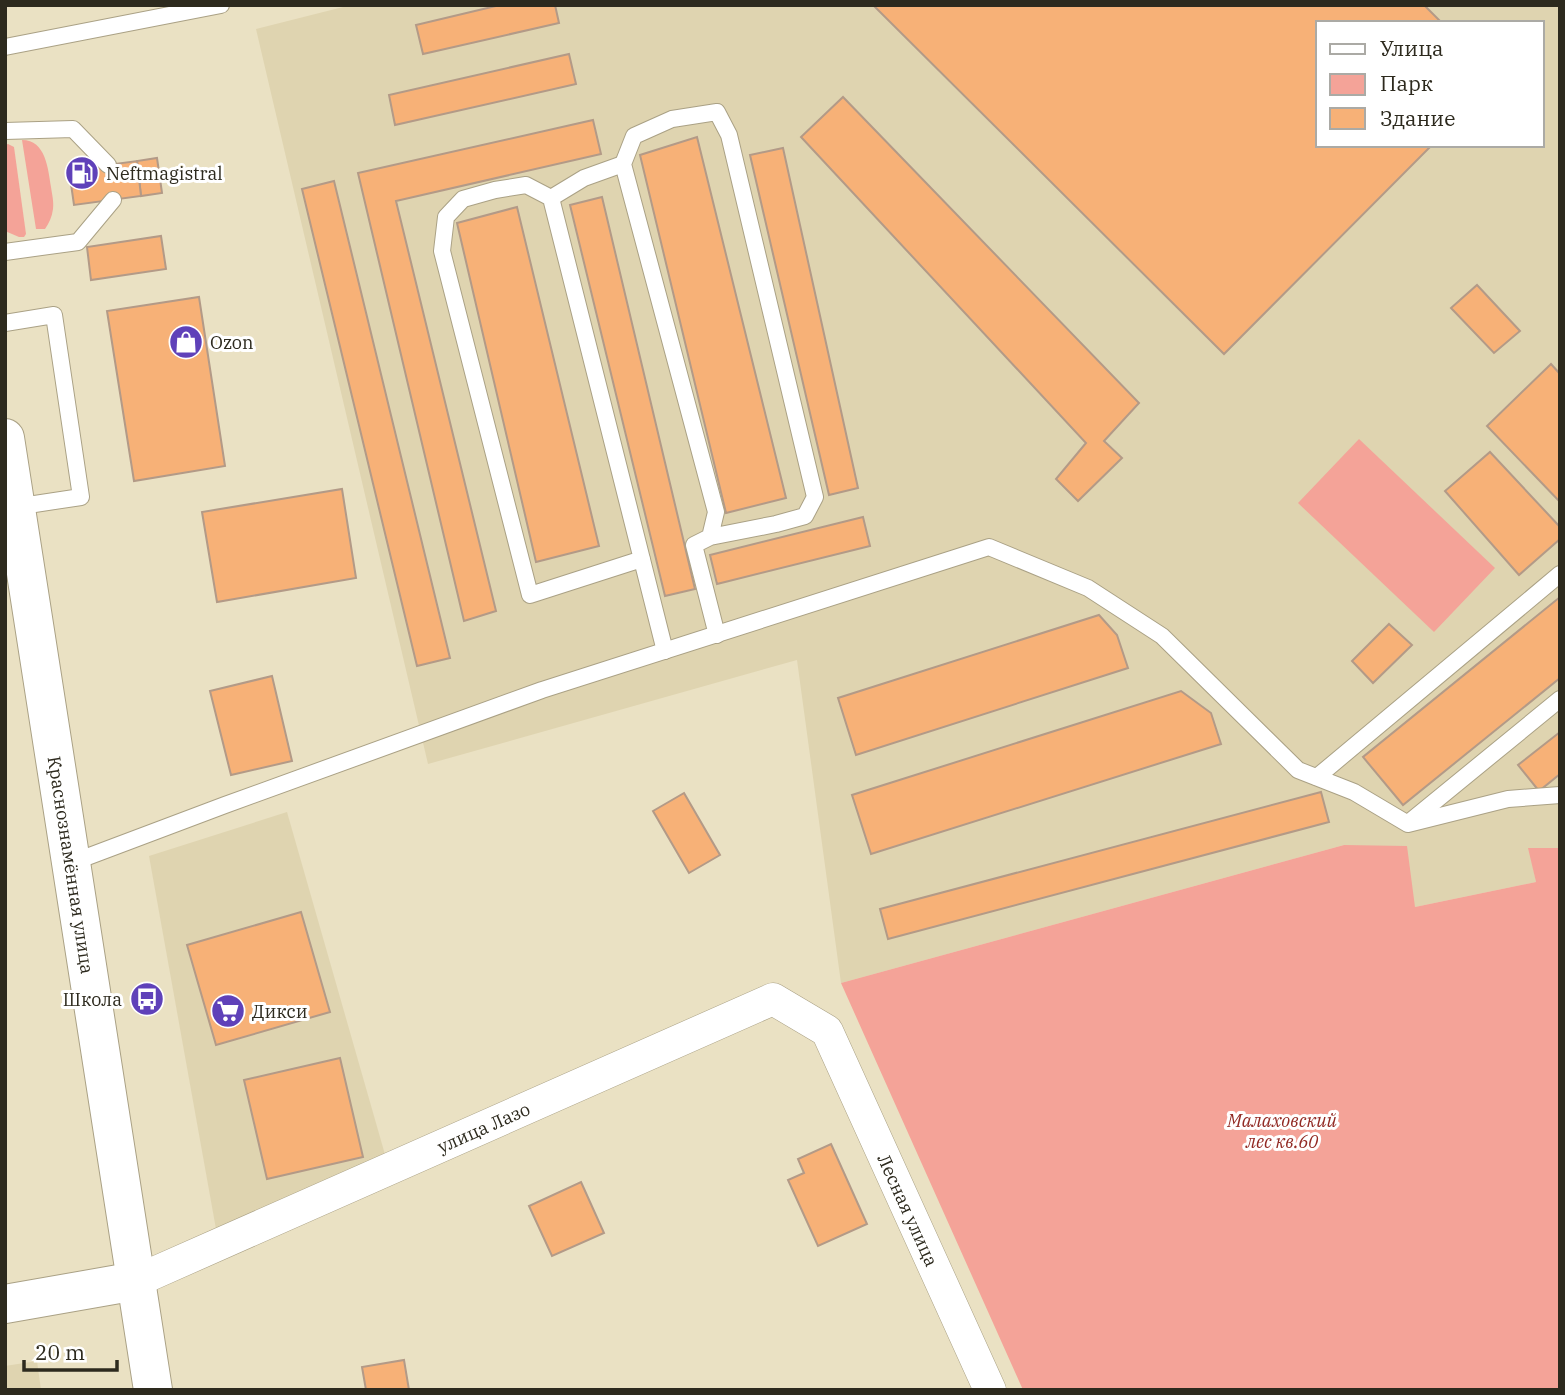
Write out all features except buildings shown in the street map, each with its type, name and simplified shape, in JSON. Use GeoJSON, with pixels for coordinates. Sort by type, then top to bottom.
{"type":"FeatureCollection","features":[{"type":"Feature","properties":{"kind":"main road","name":"Краснознамённая улица"},"geometry":{"type":"LineString","coordinates":[[5,438],[15,507],[13,549],[71,863],[153,1390]]}},
{"type":"Feature","properties":{"kind":"main road"},"geometry":{"type":"LineString","coordinates":[[5,1304],[136,1281]]}},
{"type":"Feature","properties":{"kind":"street","name":"улица Лазо"},"geometry":{"type":"LineString","coordinates":[[136,1281],[773,999],[827,1031]]}},
{"type":"Feature","properties":{"kind":"street","name":"Лесная улица"},"geometry":{"type":"LineString","coordinates":[[827,1031],[990,1390]]}},
{"type":"Feature","properties":{"kind":"lane"},"geometry":{"type":"LineString","coordinates":[[5,47],[221,5]]}},
{"type":"Feature","properties":{"kind":"lane"},"geometry":{"type":"LineString","coordinates":[[710,537],[716,512],[623,164],[634,135],[672,119],[716,112],[729,135],[815,497],[805,516],[710,537],[694,545],[717,635]]}},
{"type":"Feature","properties":{"kind":"lane"},"geometry":{"type":"LineString","coordinates":[[5,131],[73,129],[108,164]]}},
{"type":"Feature","properties":{"kind":"lane"},"geometry":{"type":"LineString","coordinates":[[551,198],[584,178],[623,164]]}},
{"type":"Feature","properties":{"kind":"lane"},"geometry":{"type":"LineString","coordinates":[[642,559],[530,595],[442,251],[446,218],[463,199],[526,185],[551,198],[642,559],[665,651]]}},
{"type":"Feature","properties":{"kind":"lane"},"geometry":{"type":"LineString","coordinates":[[5,252],[78,242],[113,200]]}},
{"type":"Feature","properties":{"kind":"lane"},"geometry":{"type":"LineString","coordinates":[[5,323],[54,315],[81,497],[15,507]]}},
{"type":"Feature","properties":{"kind":"lane"},"geometry":{"type":"LineString","coordinates":[[71,863],[542,690],[989,547],[1088,588],[1162,636],[1298,770],[1354,792],[1408,824],[1508,799],[1560,795]]}},
{"type":"Feature","properties":{"kind":"lane"},"geometry":{"type":"LineString","coordinates":[[1317,777],[1560,574]]}},
{"type":"Feature","properties":{"kind":"lane"},"geometry":{"type":"LineString","coordinates":[[1408,824],[1560,699]]}},
{"type":"Feature","properties":{"kind":"shaded area"},"geometry":{"type":"Polygon","coordinates":[[[351,5],[1560,5],[1560,848],[1529,848],[1536,882],[1415,907],[1344,845],[841,983],[797,660],[428,764],[256,29],[351,5]]]}},
{"type":"Feature","properties":{"kind":"shaded area"},"geometry":{"type":"Polygon","coordinates":[[[287,812],[386,1158],[216,1229],[149,856],[287,812]]]}},
{"type":"Feature","properties":{"kind":"shaded area"},"geometry":{"type":"Polygon","coordinates":[[[37,1361],[41,1390],[5,1390],[5,1366],[37,1361]]]}},
{"type":"Feature","properties":{"kind":"green space"},"geometry":{"type":"Polygon","coordinates":[[[22,140],[36,145],[47,164],[53,206],[45,229],[36,229],[22,140]]]}},
{"type":"Feature","properties":{"kind":"green space"},"geometry":{"type":"Polygon","coordinates":[[[5,145],[14,147],[26,234],[24,237],[5,231],[5,145]]]}},
{"type":"Feature","properties":{"kind":"green space"},"geometry":{"type":"Polygon","coordinates":[[[1359,439],[1495,568],[1434,632],[1298,503],[1359,439]]]}},
{"type":"Feature","properties":{"kind":"green space","name":"Малаховский лес кв.60"},"geometry":{"type":"Polygon","coordinates":[[[1344,845],[1407,846],[1415,907],[1536,882],[1528,848],[1560,848],[1560,1390],[1023,1390],[841,983],[1344,845]]]}},
{"type":"Feature","properties":{"kind":"place","name":"Neftmagistral"},"geometry":{"type":"Point","coordinates":[82,173]}},
{"type":"Feature","properties":{"kind":"place","name":"Ozon"},"geometry":{"type":"Point","coordinates":[186,342]}},
{"type":"Feature","properties":{"kind":"place","name":"Школа"},"geometry":{"type":"Point","coordinates":[147,999]}},
{"type":"Feature","properties":{"kind":"place","name":"Дикси"},"geometry":{"type":"Point","coordinates":[228,1011]}}]}
